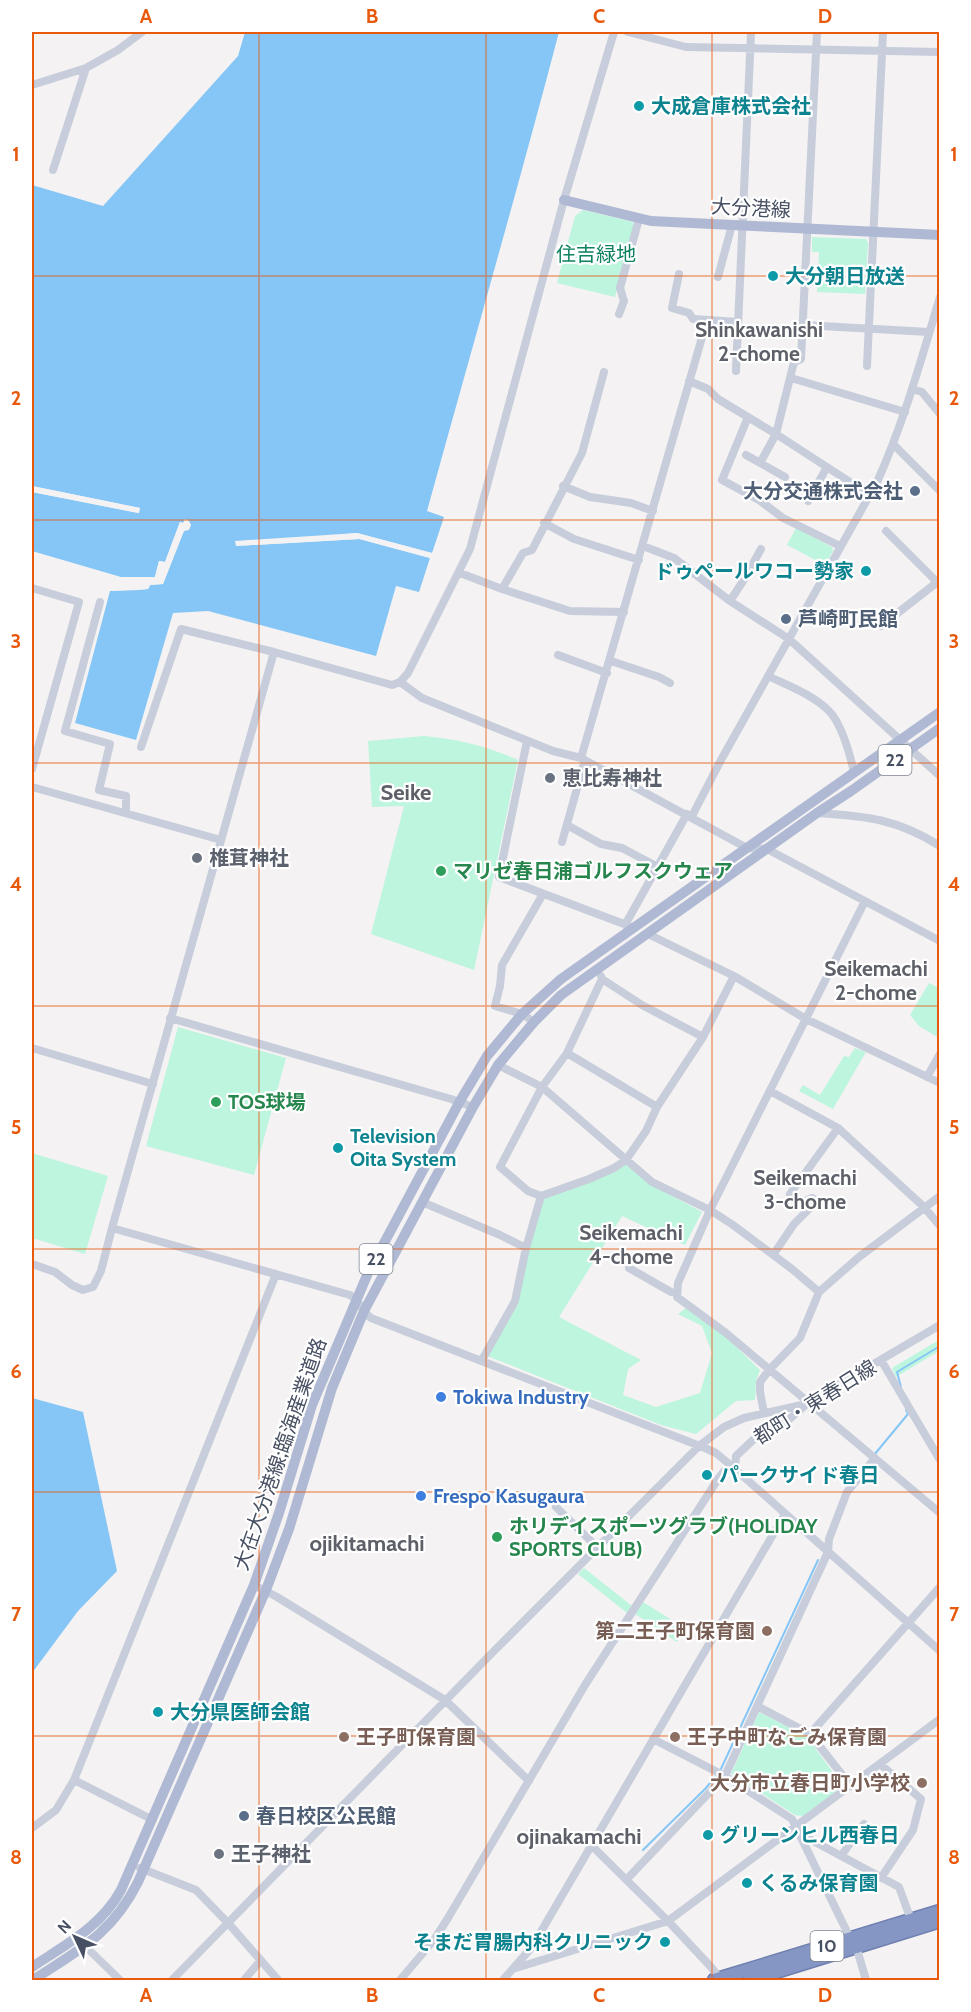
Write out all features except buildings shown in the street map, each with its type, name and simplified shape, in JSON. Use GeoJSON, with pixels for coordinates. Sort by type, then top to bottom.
{"type":"FeatureCollection","features":[{"type":"Feature","properties":{"kind":"highway","name":"10"},"geometry":{"type":"LineString","coordinates":[[750,1980],[939,1911]]}},
{"type":"Feature","properties":{"kind":"highway","name":"10"},"geometry":{"type":"LineString","coordinates":[[718,1980],[853,1942],[939,1921]]}},
{"type":"Feature","properties":{"kind":"main road","name":"大分港線"},"geometry":{"type":"LineString","coordinates":[[564,200],[639,219],[939,235]]}},
{"type":"Feature","properties":{"kind":"main road","name":"大在大分港線;臨海産業道路"},"geometry":{"type":"LineString","coordinates":[[33,1980],[85,1946],[114,1920],[132,1895],[153,1820],[254,1585],[312,1406],[356,1299],[460,1101],[487,1056],[522,1014],[554,984],[628,926],[747,848],[939,712]]}},
{"type":"Feature","properties":{"kind":"main road","name":"大在大分港線;臨海産業道路"},"geometry":{"type":"LineString","coordinates":[[32,1967],[100,1920],[138,1868],[266,1590],[289,1529],[332,1388],[364,1311],[473,1107],[498,1065],[534,1022],[561,995],[599,975],[648,934],[939,728]]}},
{"type":"Feature","properties":{"kind":"street"},"geometry":{"type":"LineString","coordinates":[[32,85],[86,68],[118,50],[142,32]]}},
{"type":"Feature","properties":{"kind":"street"},"geometry":{"type":"LineString","coordinates":[[141,747],[181,629],[392,685],[400,682],[408,673],[470,549],[564,200],[614,32]]}},
{"type":"Feature","properties":{"kind":"street"},"geometry":{"type":"LineString","coordinates":[[628,32],[686,47],[939,52]]}},
{"type":"Feature","properties":{"kind":"street"},"geometry":{"type":"LineString","coordinates":[[736,371],[737,225],[751,32]]}},
{"type":"Feature","properties":{"kind":"street"},"geometry":{"type":"LineString","coordinates":[[760,463],[776,434],[794,362],[801,359],[817,32]]}},
{"type":"Feature","properties":{"kind":"street"},"geometry":{"type":"LineString","coordinates":[[867,366],[883,32]]}},
{"type":"Feature","properties":{"kind":"street"},"geometry":{"type":"LineString","coordinates":[[53,171],[86,68]]}},
{"type":"Feature","properties":{"kind":"street"},"geometry":{"type":"LineString","coordinates":[[620,314],[624,301],[620,288],[639,219]]}},
{"type":"Feature","properties":{"kind":"street"},"geometry":{"type":"LineString","coordinates":[[718,277],[737,225]]}},
{"type":"Feature","properties":{"kind":"street"},"geometry":{"type":"LineString","coordinates":[[679,274],[672,308],[689,313],[693,319],[738,322]]}},
{"type":"Feature","properties":{"kind":"street"},"geometry":{"type":"LineString","coordinates":[[528,741],[499,877],[628,926],[658,867],[870,495],[894,445],[939,297]]}},
{"type":"Feature","properties":{"kind":"street"},"geometry":{"type":"LineString","coordinates":[[562,842],[610,661],[707,320]]}},
{"type":"Feature","properties":{"kind":"street"},"geometry":{"type":"LineString","coordinates":[[803,325],[929,332]]}},
{"type":"Feature","properties":{"kind":"street"},"geometry":{"type":"LineString","coordinates":[[502,589],[522,553],[532,550],[582,453],[604,372]]}},
{"type":"Feature","properties":{"kind":"street"},"geometry":{"type":"LineString","coordinates":[[791,378],[905,412]]}},
{"type":"Feature","properties":{"kind":"street"},"geometry":{"type":"LineString","coordinates":[[689,381],[708,389],[718,399],[870,495]]}},
{"type":"Feature","properties":{"kind":"street"},"geometry":{"type":"LineString","coordinates":[[912,389],[922,392],[939,414]]}},
{"type":"Feature","properties":{"kind":"street"},"geometry":{"type":"LineString","coordinates":[[748,417],[722,480],[759,500],[777,514],[840,546]]}},
{"type":"Feature","properties":{"kind":"street"},"geometry":{"type":"LineString","coordinates":[[894,445],[939,491]]}},
{"type":"Feature","properties":{"kind":"street"},"geometry":{"type":"LineString","coordinates":[[746,455],[785,477]]}},
{"type":"Feature","properties":{"kind":"street"},"geometry":{"type":"LineString","coordinates":[[808,501],[828,467]]}},
{"type":"Feature","properties":{"kind":"street"},"geometry":{"type":"LineString","coordinates":[[563,486],[590,497],[631,503],[653,511]]}},
{"type":"Feature","properties":{"kind":"street"},"geometry":{"type":"LineString","coordinates":[[772,524],[777,514]]}},
{"type":"Feature","properties":{"kind":"street"},"geometry":{"type":"LineString","coordinates":[[544,523],[574,539],[639,560]]}},
{"type":"Feature","properties":{"kind":"street"},"geometry":{"type":"LineString","coordinates":[[881,626],[938,581],[886,531]]}},
{"type":"Feature","properties":{"kind":"street"},"geometry":{"type":"LineString","coordinates":[[643,546],[674,558],[730,601],[789,639],[939,776]]}},
{"type":"Feature","properties":{"kind":"street"},"geometry":{"type":"LineString","coordinates":[[730,601],[746,578],[761,549]]}},
{"type":"Feature","properties":{"kind":"street"},"geometry":{"type":"LineString","coordinates":[[460,573],[570,611],[624,612]]}},
{"type":"Feature","properties":{"kind":"street"},"geometry":{"type":"LineString","coordinates":[[32,588],[79,602],[32,769]]}},
{"type":"Feature","properties":{"kind":"street"},"geometry":{"type":"LineString","coordinates":[[100,602],[65,731],[110,744],[99,790],[126,796],[126,813]]}},
{"type":"Feature","properties":{"kind":"street"},"geometry":{"type":"LineString","coordinates":[[32,1264],[55,1272],[83,1290],[93,1287],[101,1271],[274,652]]}},
{"type":"Feature","properties":{"kind":"street"},"geometry":{"type":"LineString","coordinates":[[558,655],[607,673]]}},
{"type":"Feature","properties":{"kind":"street"},"geometry":{"type":"LineString","coordinates":[[610,661],[670,683]]}},
{"type":"Feature","properties":{"kind":"street"},"geometry":{"type":"LineString","coordinates":[[768,676],[806,695],[831,712],[845,740],[854,772]]}},
{"type":"Feature","properties":{"kind":"street"},"geometry":{"type":"LineString","coordinates":[[400,682],[422,698],[553,751],[583,759],[747,848],[767,849],[939,941]]}},
{"type":"Feature","properties":{"kind":"street"},"geometry":{"type":"LineString","coordinates":[[32,787],[221,840]]}},
{"type":"Feature","properties":{"kind":"street"},"geometry":{"type":"LineString","coordinates":[[817,813],[884,820],[908,829],[939,846]]}},
{"type":"Feature","properties":{"kind":"street"},"geometry":{"type":"LineString","coordinates":[[567,825],[601,844],[622,848],[658,867]]}},
{"type":"Feature","properties":{"kind":"street"},"geometry":{"type":"LineString","coordinates":[[534,1022],[522,1014],[495,1006],[502,965],[543,894]]}},
{"type":"Feature","properties":{"kind":"street"},"geometry":{"type":"LineString","coordinates":[[865,902],[710,1210],[678,1283],[677,1297],[701,1313],[809,1402],[939,1513]]}},
{"type":"Feature","properties":{"kind":"street"},"geometry":{"type":"LineString","coordinates":[[648,934],[734,976],[806,1019],[939,1083]]}},
{"type":"Feature","properties":{"kind":"street"},"geometry":{"type":"LineString","coordinates":[[703,1037],[642,1005],[599,975],[567,1053],[542,1088],[500,1167],[528,1191],[541,1196],[589,1179],[626,1160],[646,1131],[657,1107],[703,1037],[734,976]]}},
{"type":"Feature","properties":{"kind":"street"},"geometry":{"type":"LineString","coordinates":[[170,1018],[460,1101],[473,1107]]}},
{"type":"Feature","properties":{"kind":"street"},"geometry":{"type":"LineString","coordinates":[[32,1048],[153,1084]]}},
{"type":"Feature","properties":{"kind":"street"},"geometry":{"type":"LineString","coordinates":[[567,1053],[657,1107]]}},
{"type":"Feature","properties":{"kind":"street"},"geometry":{"type":"LineString","coordinates":[[927,1077],[939,1054]]}},
{"type":"Feature","properties":{"kind":"street"},"geometry":{"type":"LineString","coordinates":[[498,1065],[542,1088],[652,1182],[710,1210],[773,1255],[819,1292]]}},
{"type":"Feature","properties":{"kind":"street"},"geometry":{"type":"LineString","coordinates":[[770,1091],[838,1128],[924,1207],[939,1226]]}},
{"type":"Feature","properties":{"kind":"street"},"geometry":{"type":"LineString","coordinates":[[773,1255],[795,1224],[817,1201],[812,1198],[802,1202],[790,1194],[838,1128]]}},
{"type":"Feature","properties":{"kind":"street"},"geometry":{"type":"LineString","coordinates":[[482,1360],[515,1302],[526,1248],[541,1196]]}},
{"type":"Feature","properties":{"kind":"street"},"geometry":{"type":"LineString","coordinates":[[764,1413],[760,1387],[762,1378],[800,1338],[819,1292],[859,1257],[939,1196]]}},
{"type":"Feature","properties":{"kind":"street"},"geometry":{"type":"LineString","coordinates":[[422,1202],[526,1248]]}},
{"type":"Feature","properties":{"kind":"street"},"geometry":{"type":"LineString","coordinates":[[112,1228],[349,1294],[371,1318],[716,1453],[939,1651]]}},
{"type":"Feature","properties":{"kind":"street"},"geometry":{"type":"LineString","coordinates":[[629,1268],[671,1293]]}},
{"type":"Feature","properties":{"kind":"street"},"geometry":{"type":"LineString","coordinates":[[32,1828],[56,1810],[74,1780],[276,1274]]}},
{"type":"Feature","properties":{"kind":"street","name":"都町・東春日線"},"geometry":{"type":"LineString","coordinates":[[400,1980],[436,1936],[573,1705],[718,1479],[725,1470],[735,1469],[736,1456],[745,1447],[786,1422],[809,1402],[939,1325]]}},
{"type":"Feature","properties":{"kind":"street"},"geometry":{"type":"LineString","coordinates":[[881,1360],[939,1460]]}},
{"type":"Feature","properties":{"kind":"street"},"geometry":{"type":"LineString","coordinates":[[172,1980],[445,1700],[699,1446],[735,1422],[809,1402]]}},
{"type":"Feature","properties":{"kind":"street"},"geometry":{"type":"LineString","coordinates":[[627,1879],[725,1776],[828,1552],[829,1539],[847,1492],[875,1458]]}},
{"type":"Feature","properties":{"kind":"street"},"geometry":{"type":"LineString","coordinates":[[556,1507],[597,1547]]}},
{"type":"Feature","properties":{"kind":"street"},"geometry":{"type":"LineString","coordinates":[[503,1980],[532,1947],[785,1514]]}},
{"type":"Feature","properties":{"kind":"street"},"geometry":{"type":"LineString","coordinates":[[254,1585],[266,1590],[445,1700],[529,1781]]}},
{"type":"Feature","properties":{"kind":"street"},"geometry":{"type":"LineString","coordinates":[[810,1734],[939,1587]]}},
{"type":"Feature","properties":{"kind":"street"},"geometry":{"type":"LineString","coordinates":[[757,1706],[810,1734],[851,1786]]}},
{"type":"Feature","properties":{"kind":"street"},"geometry":{"type":"LineString","coordinates":[[515,1968],[668,1922],[799,1830],[851,1786],[939,1719]]}},
{"type":"Feature","properties":{"kind":"street"},"geometry":{"type":"LineString","coordinates":[[653,1739],[725,1776],[792,1819],[853,1942],[866,1980]]}},
{"type":"Feature","properties":{"kind":"street"},"geometry":{"type":"LineString","coordinates":[[880,1764],[921,1799],[913,1830],[881,1878]]}},
{"type":"Feature","properties":{"kind":"street"},"geometry":{"type":"LineString","coordinates":[[74,1780],[153,1820]]}},
{"type":"Feature","properties":{"kind":"street"},"geometry":{"type":"LineString","coordinates":[[841,1856],[864,1824]]}},
{"type":"Feature","properties":{"kind":"street"},"geometry":{"type":"LineString","coordinates":[[799,1830],[899,1887],[911,1920]]}},
{"type":"Feature","properties":{"kind":"street"},"geometry":{"type":"LineString","coordinates":[[591,1845],[627,1879],[711,1967],[718,1980]]}},
{"type":"Feature","properties":{"kind":"street"},"geometry":{"type":"LineString","coordinates":[[138,1868],[196,1890],[278,1980]]}},
{"type":"Feature","properties":{"kind":"street"},"geometry":{"type":"LineString","coordinates":[[85,1946],[120,1980]]}},
{"type":"Feature","properties":{"kind":"street"},"geometry":{"type":"LineString","coordinates":[[244,1980],[261,1960]]}},
{"type":"Feature","properties":{"kind":"green space","name":"住吉緑地"},"geometry":{"type":"Polygon","coordinates":[[[583,210],[633,222],[615,297],[557,283],[575,216],[583,210]]]}},
{"type":"Feature","properties":{"kind":"green space"},"geometry":{"type":"Polygon","coordinates":[[[812,237],[866,239],[868,243],[865,294],[817,292],[819,252],[812,252],[812,237]]]}},
{"type":"Feature","properties":{"kind":"green space"},"geometry":{"type":"Polygon","coordinates":[[[796,528],[832,547],[833,551],[825,565],[787,545],[796,528]]]}},
{"type":"Feature","properties":{"kind":"green space","name":"マリゼ春日浦ゴルフスクウェア"},"geometry":{"type":"Polygon","coordinates":[[[424,736],[472,744],[518,760],[474,970],[371,934],[404,806],[372,807],[368,741],[424,736]]]}},
{"type":"Feature","properties":{"kind":"green space"},"geometry":{"type":"Polygon","coordinates":[[[929,983],[939,988],[937,1023],[939,1038],[919,1026],[910,1015],[929,983]]]}},
{"type":"Feature","properties":{"kind":"green space","name":"TOS球場"},"geometry":{"type":"Polygon","coordinates":[[[178,1027],[286,1058],[254,1175],[146,1146],[178,1027]]]}},
{"type":"Feature","properties":{"kind":"green space"},"geometry":{"type":"Polygon","coordinates":[[[855,1048],[866,1052],[833,1109],[799,1091],[803,1085],[820,1095],[844,1056],[849,1057],[855,1048]]]}},
{"type":"Feature","properties":{"kind":"green space"},"geometry":{"type":"Polygon","coordinates":[[[32,1153],[108,1176],[85,1254],[32,1238],[32,1153]]]}},
{"type":"Feature","properties":{"kind":"green space"},"geometry":{"type":"Polygon","coordinates":[[[625,1164],[652,1185],[702,1212],[685,1245],[622,1216],[559,1317],[641,1360],[628,1369],[623,1395],[656,1407],[700,1393],[712,1353],[702,1326],[678,1314],[686,1308],[726,1337],[760,1370],[756,1381],[755,1400],[736,1401],[696,1434],[661,1425],[487,1356],[517,1303],[543,1197],[625,1164]]]}},
{"type":"Feature","properties":{"kind":"green space"},"geometry":{"type":"Polygon","coordinates":[[[939,1340],[939,1351],[896,1377],[892,1368],[939,1340]]]}},
{"type":"Feature","properties":{"kind":"green space"},"geometry":{"type":"Polygon","coordinates":[[[584,1568],[632,1606],[627,1613],[578,1574],[584,1568]]]}},
{"type":"Feature","properties":{"kind":"green space"},"geometry":{"type":"Polygon","coordinates":[[[643,1602],[686,1629],[677,1642],[635,1614],[643,1602]]]}},
{"type":"Feature","properties":{"kind":"green space"},"geometry":{"type":"Polygon","coordinates":[[[759,1712],[807,1737],[843,1786],[803,1816],[795,1815],[731,1774],[759,1712]]]}},
{"type":"Feature","properties":{"kind":"water"},"geometry":{"type":"Polygon","coordinates":[[[245,32],[559,32],[427,511],[444,517],[432,553],[357,533],[236,546],[360,539],[430,558],[419,592],[396,586],[376,656],[208,611],[173,613],[136,740],[75,723],[110,591],[148,589],[150,585],[163,584],[184,530],[191,525],[185,520],[183,523],[180,522],[165,562],[159,561],[155,577],[121,577],[32,551],[32,492],[138,513],[140,508],[32,486],[32,185],[103,206],[238,56],[245,32]]]}},
{"type":"Feature","properties":{"kind":"water"},"geometry":{"type":"Polygon","coordinates":[[[32,1398],[83,1412],[117,1571],[78,1611],[32,1673],[32,1398]]]}},
{"type":"Feature","properties":{"kind":"pier"},"geometry":{"type":"Polygon","coordinates":[[[32,486],[140,508],[139,513],[32,492],[32,486]]]}},
{"type":"Feature","properties":{"kind":"pier"},"geometry":{"type":"Polygon","coordinates":[[[185,519],[191,525],[189,530],[184,531],[163,584],[150,585],[148,589],[110,591],[112,588],[146,586],[149,582],[161,581],[168,564],[161,565],[157,579],[119,579],[121,577],[155,577],[159,561],[165,562],[180,522],[183,523],[185,519]]]}},
{"type":"Feature","properties":{"kind":"pier"},"geometry":{"type":"Polygon","coordinates":[[[357,533],[432,553],[430,558],[359,539],[236,546],[235,541],[357,533]]]}},
{"type":"Feature","properties":{"kind":"waterway"},"geometry":{"type":"LineString","coordinates":[[901,1387],[897,1372],[940,1346]]}},
{"type":"Feature","properties":{"kind":"waterway"},"geometry":{"type":"LineString","coordinates":[[874,1455],[908,1414],[906,1410]]}},
{"type":"Feature","properties":{"kind":"waterway"},"geometry":{"type":"LineString","coordinates":[[720,1771],[818,1560]]}},
{"type":"Feature","properties":{"kind":"waterway"},"geometry":{"type":"LineString","coordinates":[[643,1850],[717,1775]]}},
{"type":"Feature","properties":{"kind":"place","name":"大成倉庫株式会社"},"geometry":{"type":"Point","coordinates":[639,106]}},
{"type":"Feature","properties":{"kind":"place","name":"大分朝日放送"},"geometry":{"type":"Point","coordinates":[773,276]}},
{"type":"Feature","properties":{"kind":"place","name":"大分交通株式会社"},"geometry":{"type":"Point","coordinates":[915,491]}},
{"type":"Feature","properties":{"kind":"place","name":"ドゥペールワコー勢家"},"geometry":{"type":"Point","coordinates":[866,571]}},
{"type":"Feature","properties":{"kind":"place","name":"芦崎町民館"},"geometry":{"type":"Point","coordinates":[786,619]}},
{"type":"Feature","properties":{"kind":"place","name":"恵比寿神社"},"geometry":{"type":"Point","coordinates":[550,778]}},
{"type":"Feature","properties":{"kind":"place","name":"椎茸神社"},"geometry":{"type":"Point","coordinates":[197,858]}},
{"type":"Feature","properties":{"kind":"place","name":"マリゼ春日浦ゴルフスクウェア"},"geometry":{"type":"Point","coordinates":[441,871]}},
{"type":"Feature","properties":{"kind":"place","name":"TOS球場"},"geometry":{"type":"Point","coordinates":[216,1102]}},
{"type":"Feature","properties":{"kind":"place","name":"Television Oita System"},"geometry":{"type":"Point","coordinates":[338,1148]}},
{"type":"Feature","properties":{"kind":"place","name":"Tokiwa Industry"},"geometry":{"type":"Point","coordinates":[441,1397]}},
{"type":"Feature","properties":{"kind":"place","name":"パークサイド春日"},"geometry":{"type":"Point","coordinates":[707,1475]}},
{"type":"Feature","properties":{"kind":"place","name":"Frespo Kasugaura"},"geometry":{"type":"Point","coordinates":[421,1496]}},
{"type":"Feature","properties":{"kind":"place","name":"ホリデイスポーツグラブ(HOLIDAY SPORTS CLUB)"},"geometry":{"type":"Point","coordinates":[497,1537]}},
{"type":"Feature","properties":{"kind":"place","name":"第二王子町保育園"},"geometry":{"type":"Point","coordinates":[767,1631]}},
{"type":"Feature","properties":{"kind":"place","name":"大分県医師会館"},"geometry":{"type":"Point","coordinates":[158,1712]}},
{"type":"Feature","properties":{"kind":"place","name":"王子町保育園"},"geometry":{"type":"Point","coordinates":[344,1737]}},
{"type":"Feature","properties":{"kind":"place","name":"王子中町なごみ保育園"},"geometry":{"type":"Point","coordinates":[675,1737]}},
{"type":"Feature","properties":{"kind":"place","name":"大分市立春日町小学校"},"geometry":{"type":"Point","coordinates":[922,1783]}},
{"type":"Feature","properties":{"kind":"place","name":"春日校区公民館"},"geometry":{"type":"Point","coordinates":[244,1816]}},
{"type":"Feature","properties":{"kind":"place","name":"グリーンヒル西春日"},"geometry":{"type":"Point","coordinates":[708,1835]}},
{"type":"Feature","properties":{"kind":"place","name":"王子神社"},"geometry":{"type":"Point","coordinates":[219,1854]}},
{"type":"Feature","properties":{"kind":"place","name":"くるみ保育園"},"geometry":{"type":"Point","coordinates":[747,1883]}},
{"type":"Feature","properties":{"kind":"place","name":"そまだ胃腸内科クリニック"},"geometry":{"type":"Point","coordinates":[665,1942]}},
{"type":"Feature","properties":{"kind":"district","name":"Shinkawanishi 2-chome"},"geometry":{"type":"Point","coordinates":[759,341]}},
{"type":"Feature","properties":{"kind":"district","name":"Seike"},"geometry":{"type":"Point","coordinates":[406,792]}},
{"type":"Feature","properties":{"kind":"district","name":"Seikemachi 2-chome"},"geometry":{"type":"Point","coordinates":[876,980]}},
{"type":"Feature","properties":{"kind":"district","name":"Seikemachi 3-chome"},"geometry":{"type":"Point","coordinates":[805,1189]}},
{"type":"Feature","properties":{"kind":"district","name":"Seikemachi 4-chome"},"geometry":{"type":"Point","coordinates":[631,1244]}},
{"type":"Feature","properties":{"kind":"district","name":"ojikitamachi"},"geometry":{"type":"Point","coordinates":[367,1543]}},
{"type":"Feature","properties":{"kind":"district","name":"ojinakamachi"},"geometry":{"type":"Point","coordinates":[579,1836]}}]}
